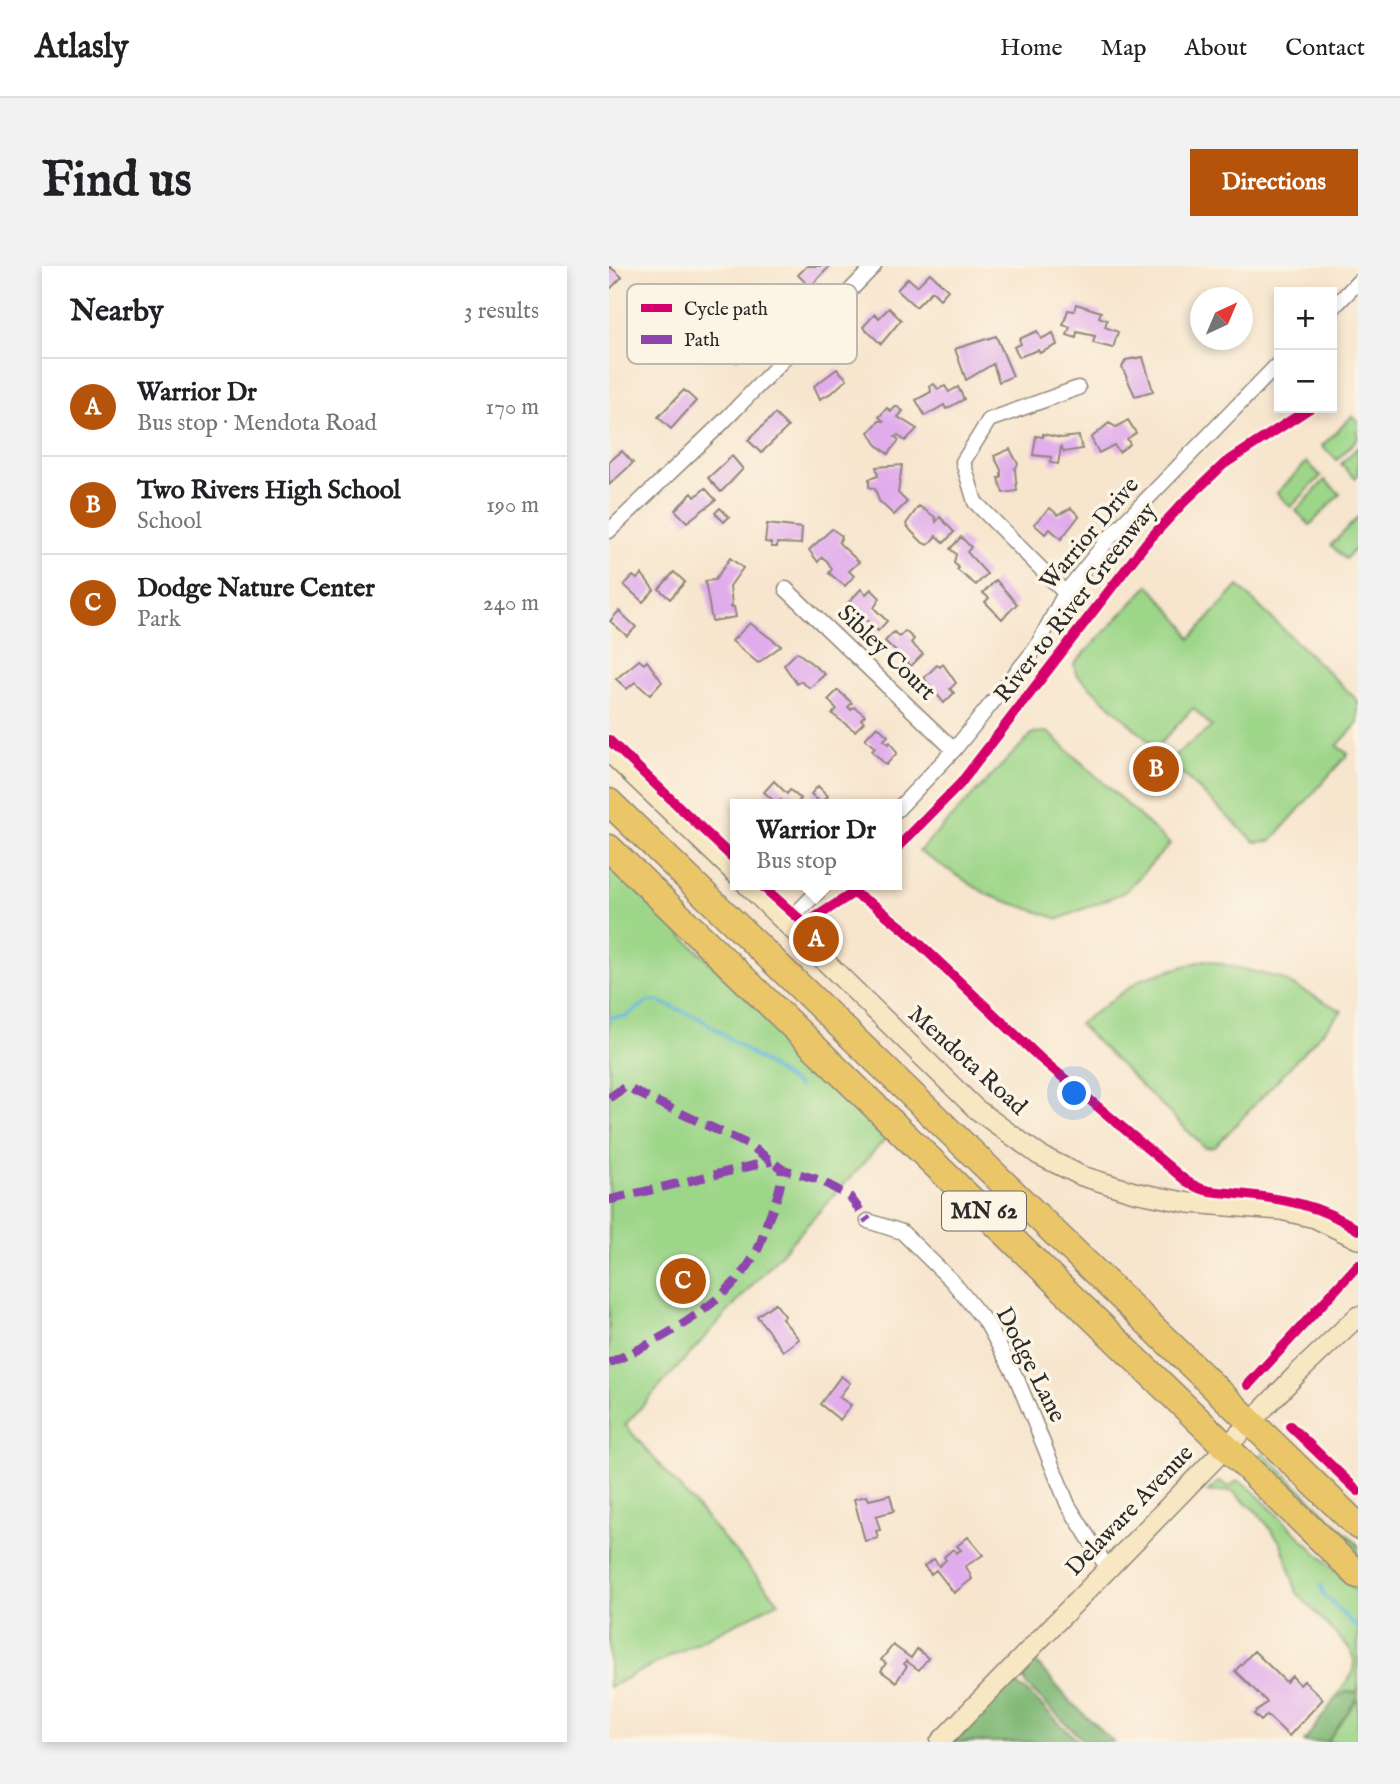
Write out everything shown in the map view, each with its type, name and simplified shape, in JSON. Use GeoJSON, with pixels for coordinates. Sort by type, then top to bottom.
{"type":"FeatureCollection","features":[{"type":"Feature","properties":{"kind":"highway","name":"MN 62"},"geometry":{"type":"LineString","coordinates":[[609,802],[1358,1526]]}},
{"type":"Feature","properties":{"kind":"highway","name":"MN 62"},"geometry":{"type":"LineString","coordinates":[[609,848],[1358,1575]]}},
{"type":"Feature","properties":{"kind":"street"},"geometry":{"type":"LineString","coordinates":[[857,284],[874,266]]}},
{"type":"Feature","properties":{"kind":"street"},"geometry":{"type":"LineString","coordinates":[[1337,304],[1358,282]]}},
{"type":"Feature","properties":{"kind":"street"},"geometry":{"type":"LineString","coordinates":[[609,531],[779,364]]}},
{"type":"Feature","properties":{"kind":"street","name":"Warrior Drive"},"geometry":{"type":"LineString","coordinates":[[902,805],[954,750],[1036,648],[1065,593],[1111,536],[1274,368]]}},
{"type":"Feature","properties":{"kind":"street"},"geometry":{"type":"LineString","coordinates":[[1065,593],[975,502],[963,462],[989,421],[1078,388]]}},
{"type":"Feature","properties":{"kind":"street","name":"Sibley Court"},"geometry":{"type":"LineString","coordinates":[[786,589],[954,750]]}},
{"type":"Feature","properties":{"kind":"street"},"geometry":{"type":"LineString","coordinates":[[609,752],[730,868]]}},
{"type":"Feature","properties":{"kind":"street","name":"Mendota Road"},"geometry":{"type":"LineString","coordinates":[[752,890],[976,1109],[1039,1155],[1083,1176],[1134,1192],[1189,1203],[1281,1210],[1315,1218],[1358,1240]]}},
{"type":"Feature","properties":{"kind":"street"},"geometry":{"type":"LineString","coordinates":[[786,923],[819,890]]}},
{"type":"Feature","properties":{"kind":"street","name":"Dodge Lane"},"geometry":{"type":"LineString","coordinates":[[868,1221],[902,1232],[953,1280],[987,1324],[1017,1378],[1068,1505],[1108,1569]]}},
{"type":"Feature","properties":{"kind":"street","name":"Delaware Avenue"},"geometry":{"type":"LineString","coordinates":[[940,1742],[1251,1422],[1358,1317]]}},
{"type":"Feature","properties":{"kind":"green space"},"geometry":{"type":"Polygon","coordinates":[[[1352,416],[1358,421],[1358,438],[1337,460],[1322,446],[1352,416]]]}},
{"type":"Feature","properties":{"kind":"green space"},"geometry":{"type":"Polygon","coordinates":[[[1358,447],[1358,475],[1355,478],[1341,464],[1358,447]]]}},
{"type":"Feature","properties":{"kind":"green space"},"geometry":{"type":"Polygon","coordinates":[[[1307,462],[1321,476],[1291,507],[1277,493],[1307,462]]]}},
{"type":"Feature","properties":{"kind":"green space"},"geometry":{"type":"Polygon","coordinates":[[[1325,480],[1340,494],[1310,525],[1296,511],[1325,480]]]}},
{"type":"Feature","properties":{"kind":"green space"},"geometry":{"type":"Polygon","coordinates":[[[1358,517],[1358,546],[1345,559],[1331,545],[1358,517]]]}},
{"type":"Feature","properties":{"kind":"green space"},"geometry":{"type":"Polygon","coordinates":[[[1149,585],[1184,626],[1190,639],[1238,586],[1358,701],[1358,723],[1337,746],[1348,754],[1271,841],[1255,842],[1168,760],[1212,727],[1193,708],[1156,748],[1076,674],[1074,664],[1149,585]]]}},
{"type":"Feature","properties":{"kind":"green space"},"geometry":{"type":"Polygon","coordinates":[[[1048,732],[1170,844],[1125,892],[1059,919],[988,895],[919,851],[1033,733],[1048,732]]]}},
{"type":"Feature","properties":{"kind":"green space"},"geometry":{"type":"Polygon","coordinates":[[[609,864],[888,1136],[625,1425],[779,1602],[609,1687],[609,864]]]}},
{"type":"Feature","properties":{"kind":"green space"},"geometry":{"type":"Polygon","coordinates":[[[1205,960],[1280,978],[1342,1011],[1215,1147],[1205,1148],[1079,1024],[1141,979],[1205,960]]]}},
{"type":"Feature","properties":{"kind":"green space"},"geometry":{"type":"Polygon","coordinates":[[[1263,1453],[1358,1545],[1358,1563],[1254,1462],[1263,1453]]]}},
{"type":"Feature","properties":{"kind":"green space"},"geometry":{"type":"Polygon","coordinates":[[[1238,1480],[1250,1488],[1358,1593],[1358,1692],[1338,1697],[1333,1702],[1353,1673],[1354,1660],[1350,1649],[1297,1593],[1281,1543],[1258,1513],[1232,1491],[1207,1492],[1220,1481],[1229,1487],[1238,1480]]]}},
{"type":"Feature","properties":{"kind":"green space"},"geometry":{"type":"Polygon","coordinates":[[[1034,1660],[1069,1700],[1113,1742],[1085,1742],[1027,1686],[1021,1673],[1034,1660]]]}},
{"type":"Feature","properties":{"kind":"green space"},"geometry":{"type":"Polygon","coordinates":[[[1011,1683],[1024,1689],[1079,1742],[954,1742],[1011,1683]]]}},
{"type":"Feature","properties":{"kind":"green space"},"geometry":{"type":"Polygon","coordinates":[[[1346,1692],[1358,1692],[1358,1697],[1327,1742],[1304,1742],[1335,1699],[1346,1692]]]}},
{"type":"Feature","properties":{"kind":"green space"},"geometry":{"type":"Polygon","coordinates":[[[1358,1697],[1358,1742],[1327,1742],[1355,1702],[1358,1697]]]}},
{"type":"Feature","properties":{"kind":"building"},"geometry":{"type":"Polygon","coordinates":[[[609,266],[622,277],[609,290],[609,266]]]}},
{"type":"Feature","properties":{"kind":"building"},"geometry":{"type":"Polygon","coordinates":[[[807,266],[830,266],[813,284],[807,284],[798,275],[807,266]]]}},
{"type":"Feature","properties":{"kind":"building"},"geometry":{"type":"Polygon","coordinates":[[[930,273],[948,290],[940,299],[932,291],[916,307],[897,290],[908,278],[917,286],[930,273]]]}},
{"type":"Feature","properties":{"kind":"building"},"geometry":{"type":"Polygon","coordinates":[[[1076,304],[1101,312],[1099,317],[1107,320],[1105,327],[1118,332],[1113,348],[1093,343],[1095,336],[1077,332],[1076,338],[1067,335],[1070,327],[1063,325],[1068,310],[1074,311],[1076,304]]]}},
{"type":"Feature","properties":{"kind":"building"},"geometry":{"type":"Polygon","coordinates":[[[889,308],[901,320],[881,344],[863,327],[875,314],[879,318],[889,308]]]}},
{"type":"Feature","properties":{"kind":"building"},"geometry":{"type":"Polygon","coordinates":[[[1037,331],[1041,339],[1053,333],[1057,345],[1040,353],[1038,350],[1019,357],[1014,347],[1021,344],[1019,339],[1037,331]]]}},
{"type":"Feature","properties":{"kind":"building"},"geometry":{"type":"Polygon","coordinates":[[[996,336],[1013,376],[999,382],[993,364],[966,380],[955,349],[996,336]]]}},
{"type":"Feature","properties":{"kind":"building"},"geometry":{"type":"Polygon","coordinates":[[[1143,357],[1153,391],[1135,396],[1122,367],[1126,360],[1143,357]]]}},
{"type":"Feature","properties":{"kind":"building"},"geometry":{"type":"Polygon","coordinates":[[[837,369],[847,379],[833,392],[820,399],[814,386],[837,369]]]}},
{"type":"Feature","properties":{"kind":"building"},"geometry":{"type":"Polygon","coordinates":[[[934,384],[938,389],[945,386],[949,392],[958,387],[964,399],[946,409],[944,405],[925,416],[916,400],[931,392],[930,386],[934,384]]]}},
{"type":"Feature","properties":{"kind":"building"},"geometry":{"type":"Polygon","coordinates":[[[684,390],[696,401],[671,429],[658,417],[684,390]]]}},
{"type":"Feature","properties":{"kind":"building"},"geometry":{"type":"Polygon","coordinates":[[[896,406],[903,411],[898,417],[917,429],[905,441],[898,435],[895,437],[899,440],[888,454],[876,444],[869,432],[879,421],[883,421],[879,417],[887,408],[891,412],[896,406]]]}},
{"type":"Feature","properties":{"kind":"building"},"geometry":{"type":"Polygon","coordinates":[[[775,414],[788,427],[761,453],[748,440],[775,414]]]}},
{"type":"Feature","properties":{"kind":"building"},"geometry":{"type":"Polygon","coordinates":[[[1128,420],[1136,433],[1127,439],[1130,444],[1119,452],[1114,445],[1099,453],[1091,438],[1109,423],[1116,427],[1128,420]]]}},
{"type":"Feature","properties":{"kind":"building"},"geometry":{"type":"Polygon","coordinates":[[[1043,434],[1061,438],[1079,436],[1082,449],[1064,452],[1061,447],[1058,464],[1050,463],[1051,457],[1033,455],[1036,436],[1043,437],[1043,434]]]}},
{"type":"Feature","properties":{"kind":"building"},"geometry":{"type":"Polygon","coordinates":[[[1010,449],[1018,464],[1015,469],[1017,491],[1003,493],[998,478],[1001,478],[1001,470],[994,456],[1010,449]]]}},
{"type":"Feature","properties":{"kind":"building"},"geometry":{"type":"Polygon","coordinates":[[[622,451],[633,463],[609,485],[609,462],[622,451]]]}},
{"type":"Feature","properties":{"kind":"building"},"geometry":{"type":"Polygon","coordinates":[[[732,456],[743,469],[721,492],[708,478],[732,456]]]}},
{"type":"Feature","properties":{"kind":"building"},"geometry":{"type":"Polygon","coordinates":[[[902,465],[898,493],[907,502],[894,515],[879,501],[875,489],[869,487],[869,479],[878,476],[876,467],[902,465]]]}},
{"type":"Feature","properties":{"kind":"building"},"geometry":{"type":"Polygon","coordinates":[[[705,488],[716,500],[687,522],[675,510],[692,493],[695,497],[705,488]]]}},
{"type":"Feature","properties":{"kind":"building"},"geometry":{"type":"Polygon","coordinates":[[[919,506],[935,517],[936,522],[940,517],[954,532],[944,543],[936,536],[928,545],[923,543],[906,524],[919,506]]]}},
{"type":"Feature","properties":{"kind":"building"},"geometry":{"type":"Polygon","coordinates":[[[720,508],[729,517],[724,522],[715,513],[720,508]]]}},
{"type":"Feature","properties":{"kind":"building"},"geometry":{"type":"Polygon","coordinates":[[[1050,508],[1058,515],[1071,508],[1079,516],[1061,539],[1050,529],[1045,534],[1034,524],[1050,508]]]}},
{"type":"Feature","properties":{"kind":"building"},"geometry":{"type":"Polygon","coordinates":[[[767,524],[802,528],[801,544],[777,543],[777,547],[771,547],[771,543],[765,542],[767,524]]]}},
{"type":"Feature","properties":{"kind":"building"},"geometry":{"type":"Polygon","coordinates":[[[832,529],[842,536],[839,543],[859,562],[849,571],[854,576],[845,586],[829,573],[832,569],[827,561],[822,557],[818,562],[809,550],[832,529]]]}},
{"type":"Feature","properties":{"kind":"building"},"geometry":{"type":"Polygon","coordinates":[[[961,537],[971,547],[967,552],[987,574],[976,585],[957,570],[959,568],[954,563],[956,554],[950,549],[961,537]]]}},
{"type":"Feature","properties":{"kind":"building"},"geometry":{"type":"Polygon","coordinates":[[[730,558],[743,568],[730,586],[732,606],[729,607],[734,607],[736,617],[712,621],[705,581],[715,580],[730,558]]]}},
{"type":"Feature","properties":{"kind":"building"},"geometry":{"type":"Polygon","coordinates":[[[674,572],[685,582],[670,599],[659,589],[674,572]]]}},
{"type":"Feature","properties":{"kind":"building"},"geometry":{"type":"Polygon","coordinates":[[[642,574],[654,590],[643,602],[624,585],[633,576],[637,579],[642,574]]]}},
{"type":"Feature","properties":{"kind":"building"},"geometry":{"type":"Polygon","coordinates":[[[996,580],[1017,604],[1002,619],[985,602],[989,598],[983,593],[996,580]]]}},
{"type":"Feature","properties":{"kind":"building"},"geometry":{"type":"Polygon","coordinates":[[[861,589],[866,594],[871,589],[880,598],[874,608],[887,621],[878,631],[848,603],[861,589]]]}},
{"type":"Feature","properties":{"kind":"building"},"geometry":{"type":"Polygon","coordinates":[[[619,611],[636,627],[627,636],[610,621],[619,611]]]}},
{"type":"Feature","properties":{"kind":"building"},"geometry":{"type":"Polygon","coordinates":[[[750,623],[781,646],[758,663],[732,641],[750,623]]]}},
{"type":"Feature","properties":{"kind":"building"},"geometry":{"type":"Polygon","coordinates":[[[905,631],[914,639],[911,643],[923,654],[911,666],[885,641],[894,632],[899,637],[905,631]]]}},
{"type":"Feature","properties":{"kind":"building"},"geometry":{"type":"Polygon","coordinates":[[[797,652],[825,674],[810,688],[800,681],[797,684],[784,665],[797,652]]]}},
{"type":"Feature","properties":{"kind":"building"},"geometry":{"type":"Polygon","coordinates":[[[639,660],[644,664],[647,661],[662,682],[650,695],[635,682],[627,689],[616,679],[639,660]]]}},
{"type":"Feature","properties":{"kind":"building"},"geometry":{"type":"Polygon","coordinates":[[[943,664],[956,683],[950,689],[954,693],[944,703],[924,678],[937,665],[940,667],[943,664]]]}},
{"type":"Feature","properties":{"kind":"building"},"geometry":{"type":"Polygon","coordinates":[[[838,690],[852,703],[848,707],[851,710],[854,707],[865,715],[861,719],[864,722],[855,731],[832,714],[837,709],[828,700],[838,690]]]}},
{"type":"Feature","properties":{"kind":"building"},"geometry":{"type":"Polygon","coordinates":[[[877,726],[888,736],[884,740],[888,744],[890,742],[897,753],[886,765],[872,751],[875,748],[865,739],[877,726]]]}},
{"type":"Feature","properties":{"kind":"building"},"geometry":{"type":"Polygon","coordinates":[[[774,781],[787,794],[790,790],[801,799],[772,799],[764,792],[774,781]]]}},
{"type":"Feature","properties":{"kind":"building"},"geometry":{"type":"Polygon","coordinates":[[[818,786],[828,796],[825,799],[817,799],[811,794],[818,786]]]}},
{"type":"Feature","properties":{"kind":"building"},"geometry":{"type":"Polygon","coordinates":[[[775,1303],[785,1316],[782,1319],[799,1339],[783,1351],[757,1316],[775,1303]]]}},
{"type":"Feature","properties":{"kind":"building"},"geometry":{"type":"Polygon","coordinates":[[[841,1376],[850,1383],[839,1397],[851,1405],[840,1420],[820,1404],[841,1376]]]}},
{"type":"Feature","properties":{"kind":"building"},"geometry":{"type":"Polygon","coordinates":[[[890,1495],[894,1511],[876,1516],[880,1530],[876,1531],[878,1538],[865,1541],[854,1499],[867,1496],[869,1500],[890,1495]]]}},
{"type":"Feature","properties":{"kind":"building"},"geometry":{"type":"Polygon","coordinates":[[[968,1537],[983,1555],[966,1566],[972,1579],[954,1593],[936,1570],[931,1574],[924,1566],[934,1559],[939,1566],[953,1549],[956,1553],[961,1550],[957,1546],[968,1537]]]}},
{"type":"Feature","properties":{"kind":"building"},"geometry":{"type":"Polygon","coordinates":[[[893,1645],[911,1658],[917,1649],[928,1658],[919,1670],[906,1661],[904,1664],[907,1666],[896,1682],[881,1671],[886,1663],[881,1660],[893,1645]]]}},
{"type":"Feature","properties":{"kind":"building"},"geometry":{"type":"Polygon","coordinates":[[[1254,1651],[1286,1682],[1292,1676],[1300,1685],[1304,1681],[1323,1699],[1289,1736],[1267,1715],[1261,1721],[1254,1714],[1267,1702],[1235,1671],[1254,1651]]]}},
{"type":"Feature","properties":{"kind":"waterway"},"geometry":{"type":"LineString","coordinates":[[609,1017],[625,1017],[647,1002],[658,1001],[701,1019],[799,1087]]}},
{"type":"Feature","properties":{"kind":"waterway"},"geometry":{"type":"LineString","coordinates":[[1321,1585],[1323,1594],[1358,1629]]}},
{"type":"Feature","properties":{"kind":"marked path"},"geometry":{"type":"LineString","coordinates":[[609,1098],[625,1087],[751,1146],[782,1169],[820,1180],[850,1197],[868,1221]]}},
{"type":"Feature","properties":{"kind":"marked path"},"geometry":{"type":"LineString","coordinates":[[609,1200],[772,1161]]}},
{"type":"Feature","properties":{"kind":"marked path"},"geometry":{"type":"LineString","coordinates":[[609,1363],[692,1318],[730,1287],[745,1270],[759,1247],[778,1195],[782,1169]]}},
{"type":"Feature","properties":{"kind":"cycle path","name":"River to River Greenway"},"geometry":{"type":"LineString","coordinates":[[902,843],[960,784],[1146,543],[1182,504],[1224,464],[1302,413]]}},
{"type":"Feature","properties":{"kind":"cycle path"},"geometry":{"type":"LineString","coordinates":[[609,740],[730,855]]}},
{"type":"Feature","properties":{"kind":"cycle path"},"geometry":{"type":"LineString","coordinates":[[767,890],[805,924],[854,890]]}},
{"type":"Feature","properties":{"kind":"cycle path"},"geometry":{"type":"LineString","coordinates":[[853,893],[874,905],[905,930],[1040,1058],[1186,1181],[1211,1191],[1301,1204],[1330,1214],[1358,1230]]}},
{"type":"Feature","properties":{"kind":"cycle path"},"geometry":{"type":"LineString","coordinates":[[1248,1385],[1358,1265]]}},
{"type":"Feature","properties":{"kind":"cycle path"},"geometry":{"type":"LineString","coordinates":[[1290,1426],[1358,1491]]}},
{"type":"Feature","properties":{"kind":"place","name":"Two Rivers High School"},"geometry":{"type":"Point","coordinates":[1156,769]}},
{"type":"Feature","properties":{"kind":"place","name":"Warrior Dr"},"geometry":{"type":"Point","coordinates":[816,939]}},
{"type":"Feature","properties":{"kind":"place","name":"Dodge Nature Center"},"geometry":{"type":"Point","coordinates":[683,1281]}}]}
